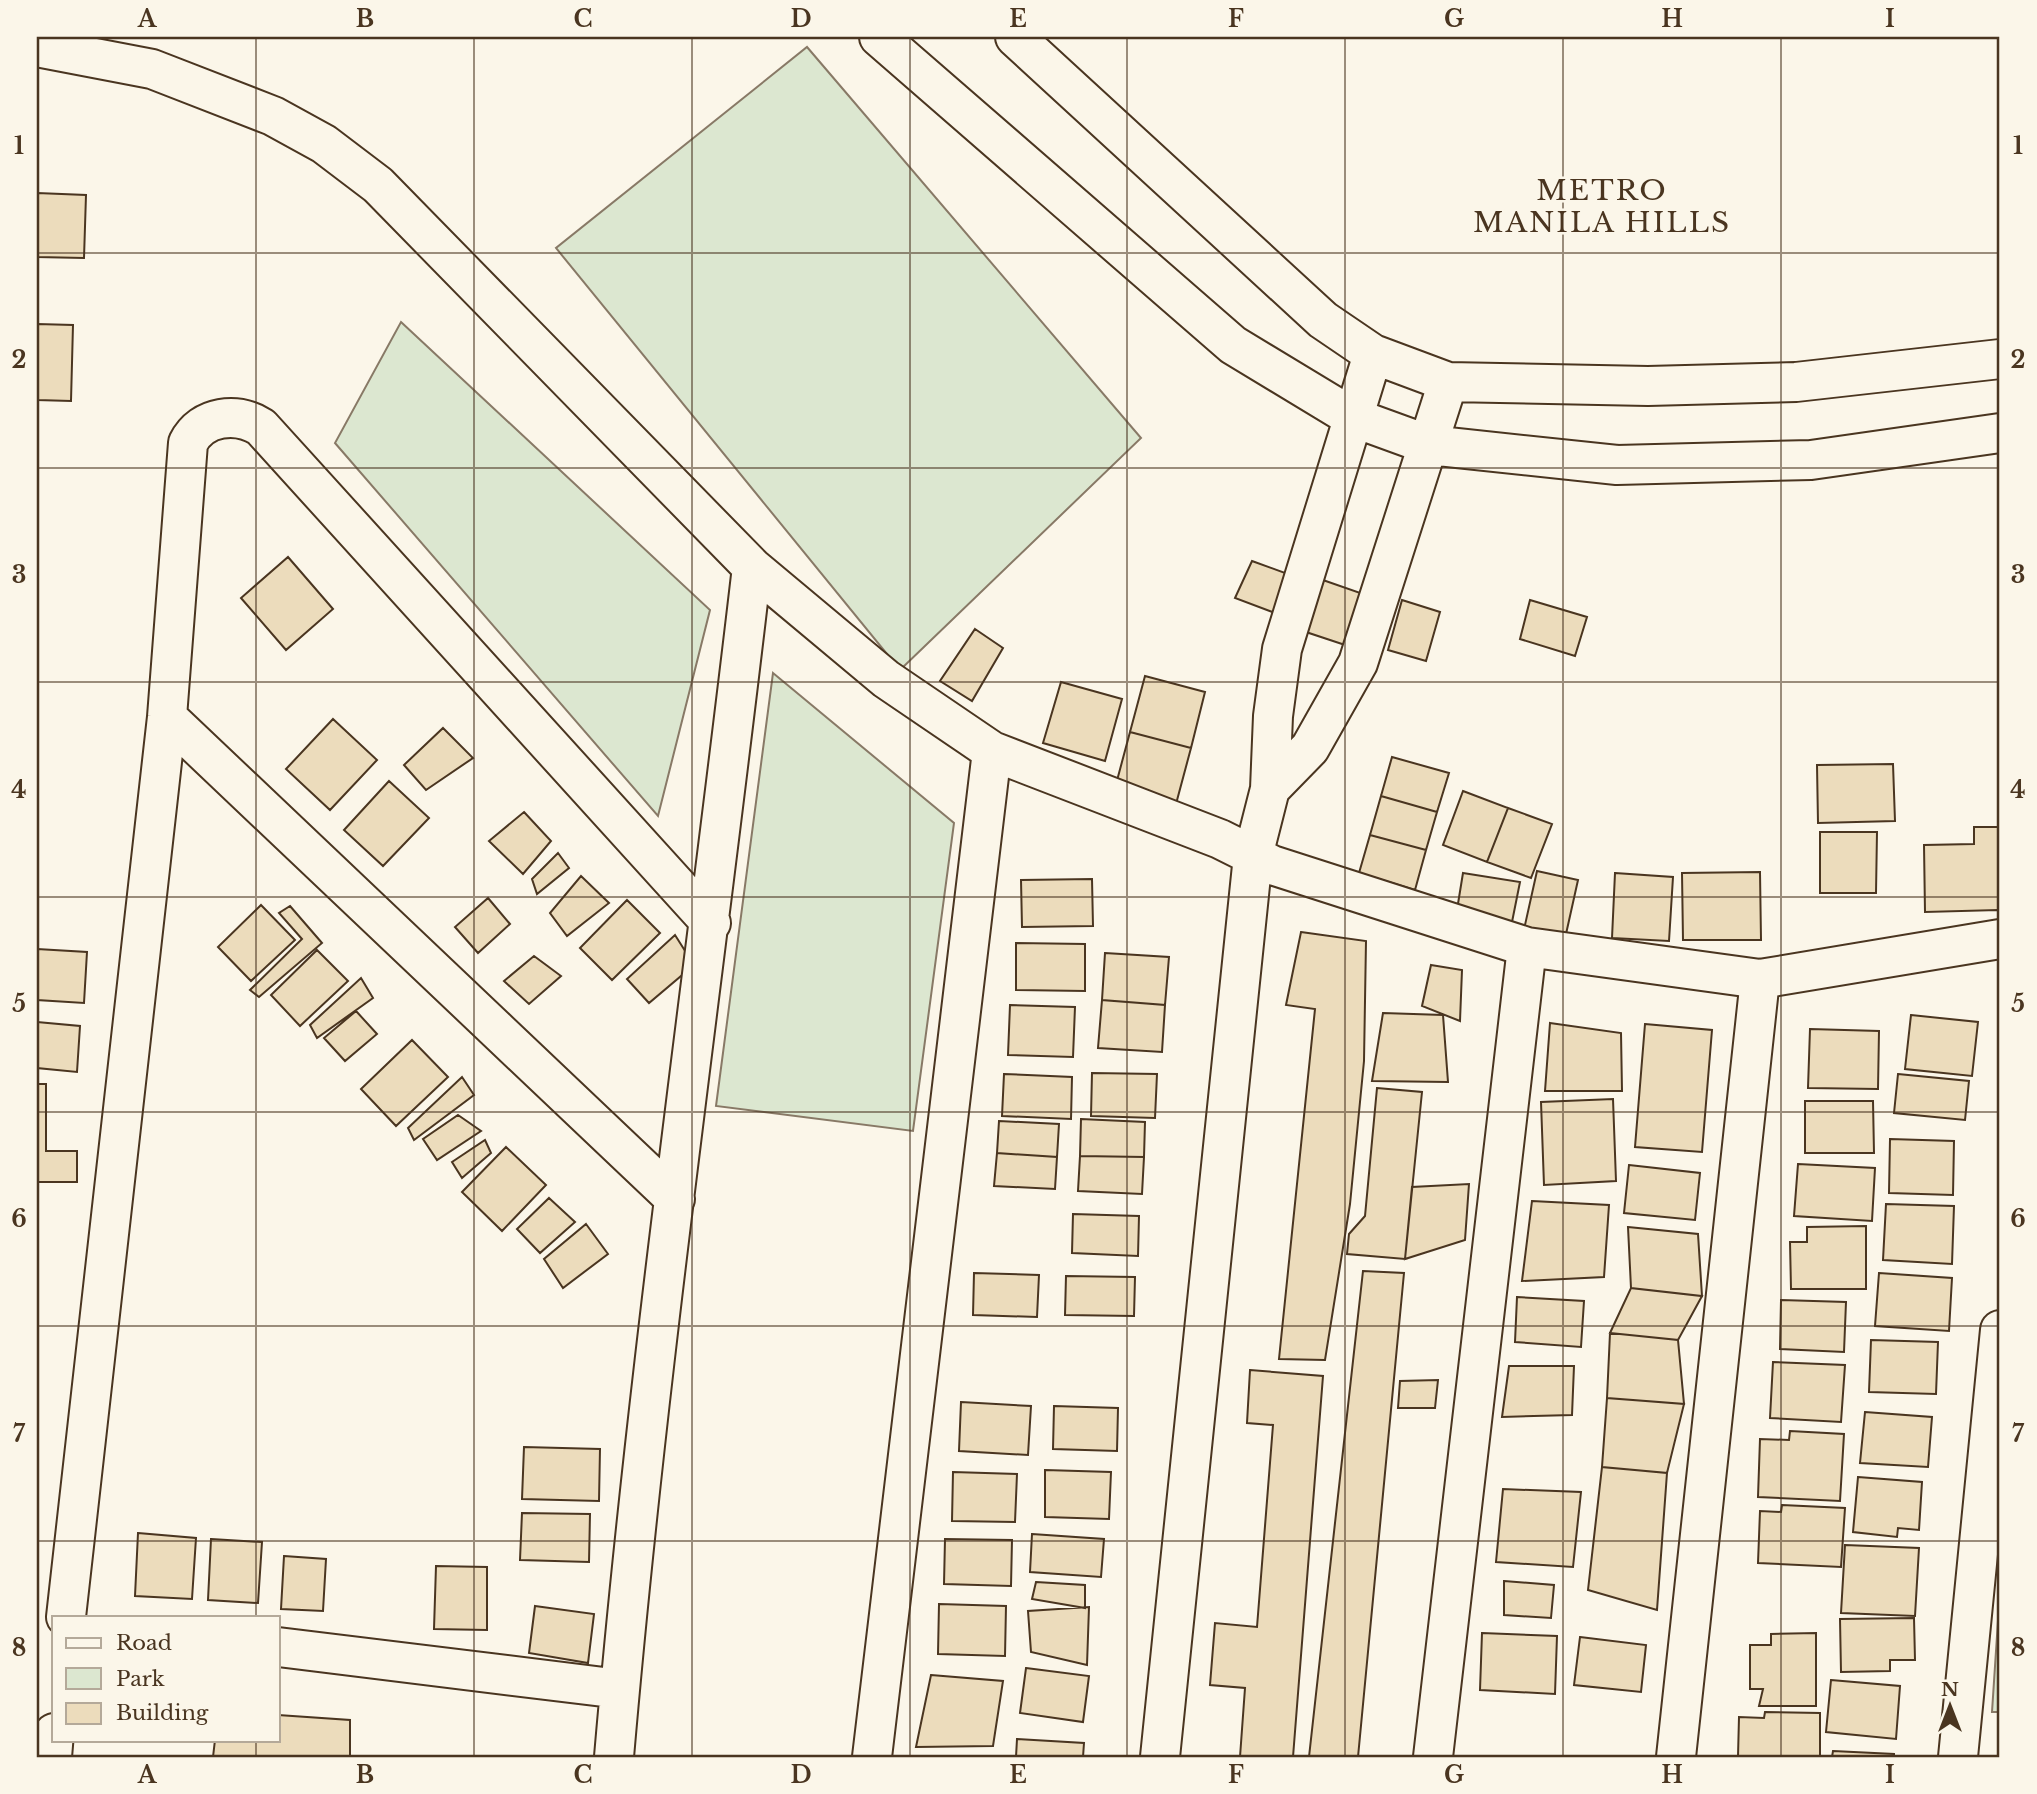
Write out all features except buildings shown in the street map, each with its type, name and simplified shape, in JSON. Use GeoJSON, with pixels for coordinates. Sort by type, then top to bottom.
{"type":"FeatureCollection","features":[{"type":"Feature","properties":{"kind":"street"},"geometry":{"type":"LineString","coordinates":[[879,37],[1233,345],[1352,417],[1429,445],[1617,466],[1811,460],[2000,433]]}},
{"type":"Feature","properties":{"kind":"street"},"geometry":{"type":"LineString","coordinates":[[1015,37],[1323,320],[1373,354],[1448,382],[1648,386],[1796,382],[2000,359]]}},
{"type":"Feature","properties":{"kind":"street"},"geometry":{"type":"LineString","coordinates":[[37,47],[152,69],[273,116],[324,144],[378,185],[752,567],[887,679],[992,751],[1220,839],[1253,856],[1527,947],[1760,979],[2000,939]]}},
{"type":"Feature","properties":{"kind":"street"},"geometry":{"type":"LineString","coordinates":[[1160,1757],[1253,856],[1270,789],[1273,716],[1282,649],[1373,354]]}},
{"type":"Feature","properties":{"kind":"street"},"geometry":{"type":"LineString","coordinates":[[1270,789],[1310,748],[1358,663],[1448,382]]}},
{"type":"Feature","properties":{"kind":"street"},"geometry":{"type":"LineString","coordinates":[[66,1616],[167,717],[188,443],[194,431],[208,423],[246,418],[261,427],[711,923]]}},
{"type":"Feature","properties":{"kind":"street"},"geometry":{"type":"LineString","coordinates":[[614,1757],[674,1199],[711,923],[752,567]]}},
{"type":"Feature","properties":{"kind":"street"},"geometry":{"type":"LineString","coordinates":[[167,717],[674,1199]]}},
{"type":"Feature","properties":{"kind":"street"},"geometry":{"type":"LineString","coordinates":[[872,1757],[992,751]]}},
{"type":"Feature","properties":{"kind":"street"},"geometry":{"type":"LineString","coordinates":[[1433,1757],[1527,947]]}},
{"type":"Feature","properties":{"kind":"street"},"geometry":{"type":"LineString","coordinates":[[1676,1757],[1760,979]]}},
{"type":"Feature","properties":{"kind":"street"},"geometry":{"type":"LineString","coordinates":[[1958,1757],[2000,1330]]}},
{"type":"Feature","properties":{"kind":"street"},"geometry":{"type":"LineString","coordinates":[[280,1647],[620,1689]]}},
{"type":"Feature","properties":{"kind":"green space"},"geometry":{"type":"Polygon","coordinates":[[[807,47],[1141,438],[900,670],[556,248],[807,47]]]}},
{"type":"Feature","properties":{"kind":"green space"},"geometry":{"type":"Polygon","coordinates":[[[401,322],[710,610],[658,816],[335,443],[401,322]]]}},
{"type":"Feature","properties":{"kind":"green space"},"geometry":{"type":"Polygon","coordinates":[[[773,673],[954,823],[913,1131],[716,1106],[773,673]]]}},
{"type":"Feature","properties":{"kind":"green space"},"geometry":{"type":"Polygon","coordinates":[[[2000,1590],[2000,1712],[1992,1712],[2000,1590]]]}},
{"type":"Feature","properties":{"kind":"district","name":"METRO MANILA HILLS"},"geometry":{"type":"Point","coordinates":[1602,206]}}]}
